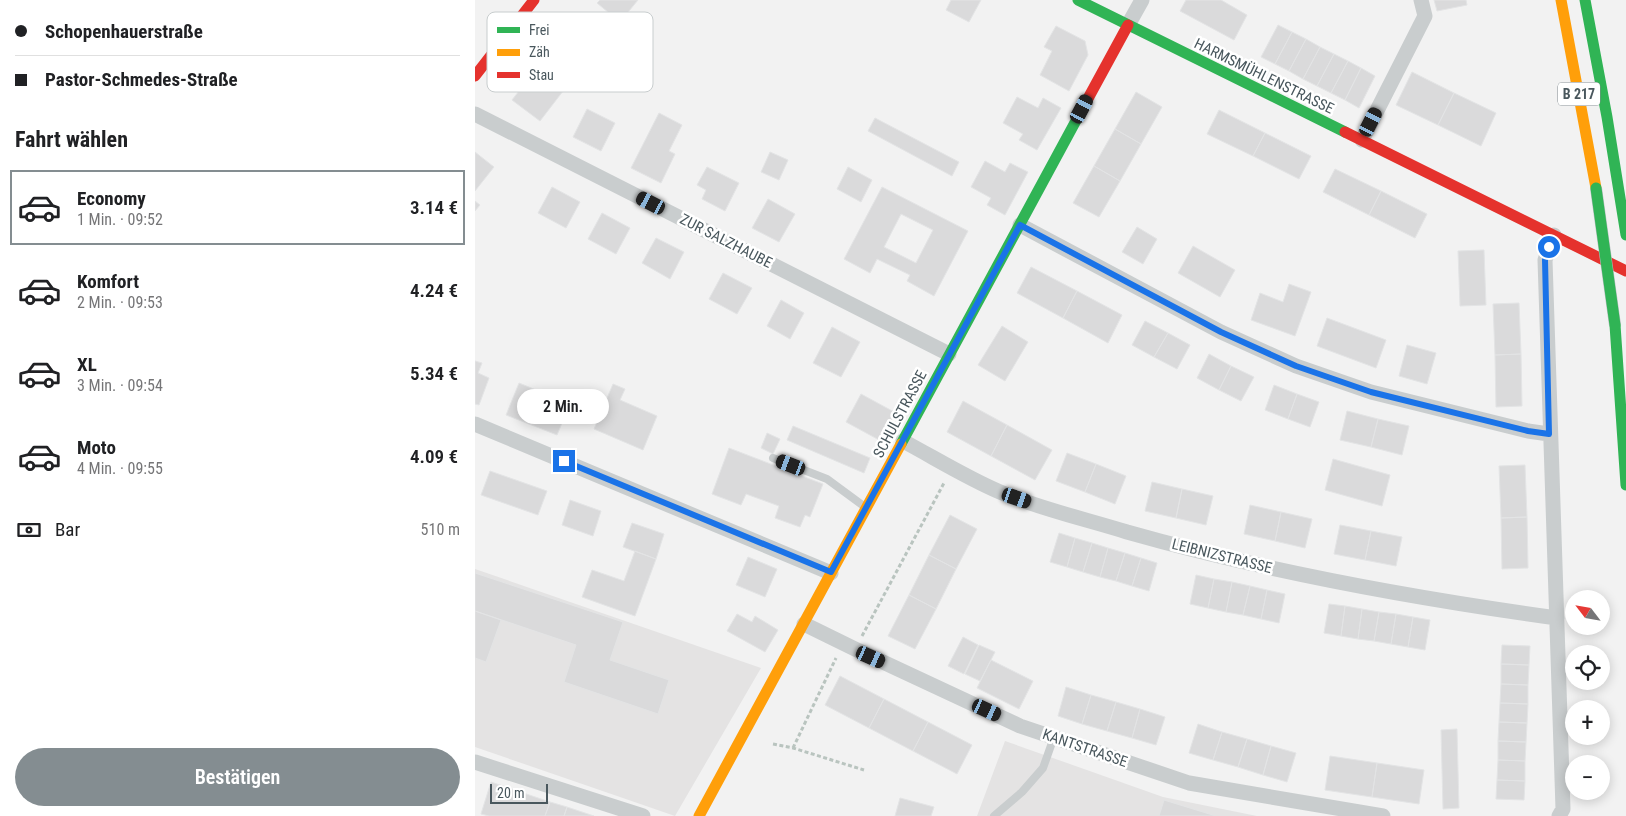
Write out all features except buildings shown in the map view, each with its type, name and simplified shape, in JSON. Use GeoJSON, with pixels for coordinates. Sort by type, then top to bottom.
{"type":"FeatureCollection","features":[{"type":"Feature","properties":{"kind":"main road"},"geometry":{"type":"LineString","coordinates":[[525,12],[534,0]]}},
{"type":"Feature","properties":{"kind":"main road","name":"HARMSMÜHLENSTRASSE"},"geometry":{"type":"LineString","coordinates":[[1078,0],[1626,271]]}},
{"type":"Feature","properties":{"kind":"main road","name":"B 217"},"geometry":{"type":"LineString","coordinates":[[1561,0],[1596,188],[1615,325],[1626,485]]}},
{"type":"Feature","properties":{"kind":"main road","name":"B 217"},"geometry":{"type":"LineString","coordinates":[[1585,0],[1626,235]]}},
{"type":"Feature","properties":{"kind":"main road","name":"SCHULSTRASSE"},"geometry":{"type":"LineString","coordinates":[[699,816],[1128,25]]}},
{"type":"Feature","properties":{"kind":"main road"},"geometry":{"type":"LineString","coordinates":[[475,76],[487,61]]}},
{"type":"Feature","properties":{"kind":"street"},"geometry":{"type":"LineString","coordinates":[[1128,25],[1142,0]]}},
{"type":"Feature","properties":{"kind":"street"},"geometry":{"type":"LineString","coordinates":[[1362,140],[1425,16],[1421,0]]}},
{"type":"Feature","properties":{"kind":"street","name":"ZUR SALZHAUBE"},"geometry":{"type":"LineString","coordinates":[[475,114],[949,354]]}},
{"type":"Feature","properties":{"kind":"street"},"geometry":{"type":"LineString","coordinates":[[1020,225],[1221,332],[1296,366],[1371,392],[1528,431],[1549,434]]}},
{"type":"Feature","properties":{"kind":"street"},"geometry":{"type":"LineString","coordinates":[[1554,235],[1545,260],[1549,434],[1563,808],[1559,816]]}},
{"type":"Feature","properties":{"kind":"street"},"geometry":{"type":"LineString","coordinates":[[475,424],[831,572]]}},
{"type":"Feature","properties":{"kind":"street","name":"LEIBNIZSTRASSE"},"geometry":{"type":"LineString","coordinates":[[903,441],[1000,492],[1156,540],[1249,564],[1365,588],[1557,618]]}},
{"type":"Feature","properties":{"kind":"street","name":"KANTSTRASSE"},"geometry":{"type":"LineString","coordinates":[[804,624],[849,647],[1020,726],[1189,783],[1374,815]]}},
{"type":"Feature","properties":{"kind":"street"},"geometry":{"type":"LineString","coordinates":[[475,762],[643,816]]}},
{"type":"Feature","properties":{"kind":"lane"},"geometry":{"type":"LineString","coordinates":[[773,458],[827,479],[866,508]]}},
{"type":"Feature","properties":{"kind":"lane"},"geometry":{"type":"LineString","coordinates":[[994,816],[1022,792],[1043,768],[1054,737]]}},
{"type":"Feature","properties":{"kind":"path"},"geometry":{"type":"LineString","coordinates":[[793,748],[952,468]]}},
{"type":"Feature","properties":{"kind":"path"},"geometry":{"type":"LineString","coordinates":[[773,744],[793,748],[864,770]]}},
{"type":"Feature","properties":{"kind":"shaded area"},"geometry":{"type":"Polygon","coordinates":[[[475,569],[761,668],[675,816],[475,747],[475,569]]]}},
{"type":"Feature","properties":{"kind":"shaded area"},"geometry":{"type":"Polygon","coordinates":[[[1005,741],[1163,797],[1257,816],[977,816],[1005,741]]]}},
{"type":"Feature","properties":{"kind":"traffic: fast"},"geometry":{"type":"LineString","coordinates":[[1078,0],[1345,132]]}},
{"type":"Feature","properties":{"kind":"traffic: fast"},"geometry":{"type":"LineString","coordinates":[[1585,0],[1607,117],[1626,235]]}},
{"type":"Feature","properties":{"kind":"traffic: fast"},"geometry":{"type":"LineString","coordinates":[[901,444],[1085,104]]}},
{"type":"Feature","properties":{"kind":"traffic: fast"},"geometry":{"type":"LineString","coordinates":[[1596,188],[1615,325]]}},
{"type":"Feature","properties":{"kind":"traffic: fast"},"geometry":{"type":"LineString","coordinates":[[1615,325],[1626,485]]}},
{"type":"Feature","properties":{"kind":"traffic: slow"},"geometry":{"type":"LineString","coordinates":[[1561,0],[1596,188]]}},
{"type":"Feature","properties":{"kind":"traffic: slow"},"geometry":{"type":"LineString","coordinates":[[699,816],[901,444]]}},
{"type":"Feature","properties":{"kind":"traffic: jam"},"geometry":{"type":"LineString","coordinates":[[525,12],[534,0]]}},
{"type":"Feature","properties":{"kind":"traffic: jam"},"geometry":{"type":"LineString","coordinates":[[1085,104],[1128,25]]}},
{"type":"Feature","properties":{"kind":"traffic: jam"},"geometry":{"type":"LineString","coordinates":[[475,76],[487,61]]}},
{"type":"Feature","properties":{"kind":"traffic: jam"},"geometry":{"type":"LineString","coordinates":[[1345,132],[1626,271]]}},
{"type":"Feature","properties":{"kind":"route"},"geometry":{"type":"LineString","coordinates":[[564,461],[831,572],[1020,225],[1221,332],[1296,366],[1371,392],[1528,431],[1549,434],[1545,260],[1549,247]]}}]}
